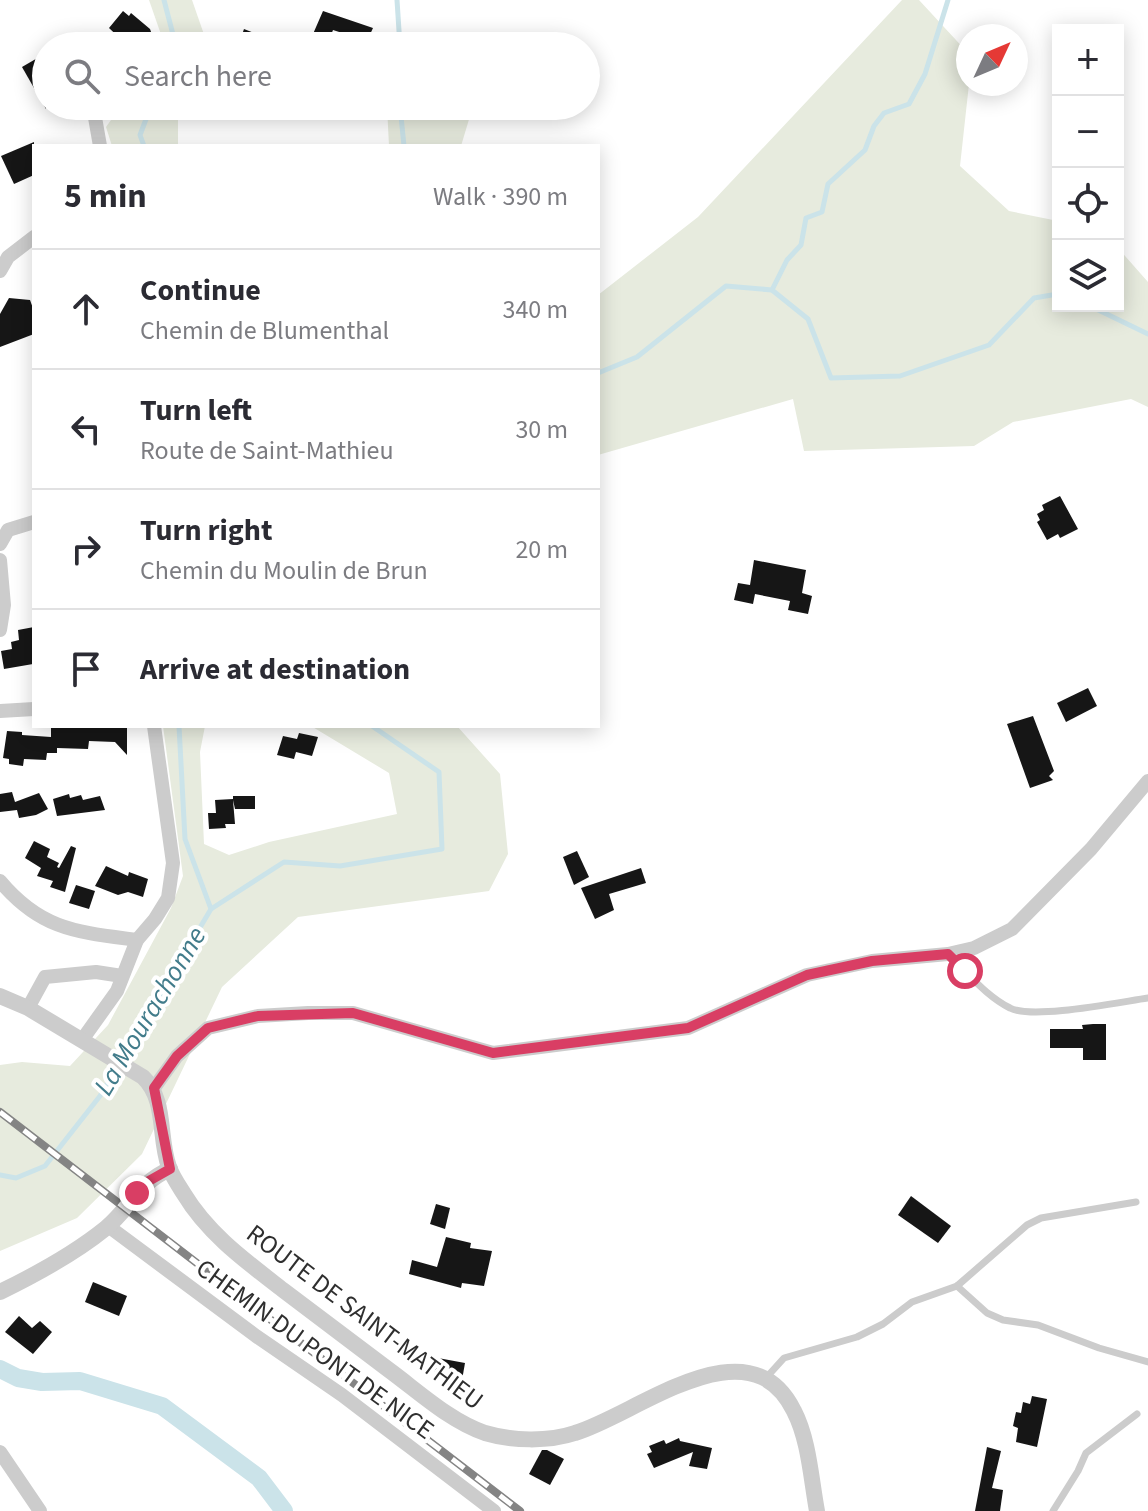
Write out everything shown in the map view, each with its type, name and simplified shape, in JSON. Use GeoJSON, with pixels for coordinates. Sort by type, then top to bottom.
{"type":"FeatureCollection","features":[{"type":"Feature","properties":{"kind":"street"},"geometry":{"type":"LineString","coordinates":[[95,120],[100,144]]}},
{"type":"Feature","properties":{"kind":"street"},"geometry":{"type":"LineString","coordinates":[[0,271],[8,257],[32,239]]}},
{"type":"Feature","properties":{"kind":"street"},"geometry":{"type":"LineString","coordinates":[[1,538],[8,530],[32,523]]}},
{"type":"Feature","properties":{"kind":"street"},"geometry":{"type":"LineString","coordinates":[[0,560],[4,605],[0,630]]}},
{"type":"Feature","properties":{"kind":"street"},"geometry":{"type":"LineString","coordinates":[[0,711],[32,709]]}},
{"type":"Feature","properties":{"kind":"street"},"geometry":{"type":"LineString","coordinates":[[82,1040],[117,991],[137,940],[168,898],[173,863],[154,728]]}},
{"type":"Feature","properties":{"kind":"street"},"geometry":{"type":"LineString","coordinates":[[0,996],[28,1008],[149,1082],[208,1028],[258,1016],[353,1013],[493,1053],[688,1028],[807,975],[872,961],[948,954],[974,948],[1012,929],[1091,849],[1148,781]]}},
{"type":"Feature","properties":{"kind":"street"},"geometry":{"type":"LineString","coordinates":[[0,881],[18,903],[40,918],[72,931],[137,940]]}},
{"type":"Feature","properties":{"kind":"street"},"geometry":{"type":"LineString","coordinates":[[28,1008],[45,977],[96,972],[122,976]]}},
{"type":"Feature","properties":{"kind":"street","name":"ROUTE DE SAINT-MATHIEU"},"geometry":{"type":"LineString","coordinates":[[149,1082],[170,1169],[201,1218],[242,1258],[464,1425],[489,1434],[523,1439],[575,1434],[690,1381],[717,1373],[741,1371],[765,1379]]}},
{"type":"Feature","properties":{"kind":"street"},"geometry":{"type":"LineString","coordinates":[[0,1292],[64,1258],[108,1226],[147,1182],[170,1169]]}},
{"type":"Feature","properties":{"kind":"street","name":"CHEMIN DU PONT DE NICE"},"geometry":{"type":"LineString","coordinates":[[108,1226],[256,1336],[342,1395],[494,1511]]}},
{"type":"Feature","properties":{"kind":"street"},"geometry":{"type":"LineString","coordinates":[[765,1379],[785,1396],[795,1412],[817,1511]]}},
{"type":"Feature","properties":{"kind":"street"},"geometry":{"type":"LineString","coordinates":[[0,1452],[40,1511]]}},
{"type":"Feature","properties":{"kind":"lane"},"geometry":{"type":"LineString","coordinates":[[948,954],[989,995],[1013,1010],[1039,1012],[1148,998]]}},
{"type":"Feature","properties":{"kind":"lane"},"geometry":{"type":"LineString","coordinates":[[765,1379],[784,1358],[857,1337],[883,1324],[912,1302],[957,1286],[1027,1225],[1041,1218],[1136,1202]]}},
{"type":"Feature","properties":{"kind":"lane"},"geometry":{"type":"LineString","coordinates":[[957,1286],[987,1313],[1003,1320],[1038,1325],[1148,1362]]}},
{"type":"Feature","properties":{"kind":"lane"},"geometry":{"type":"LineString","coordinates":[[1053,1511],[1086,1453],[1137,1414]]}},
{"type":"Feature","properties":{"kind":"shaded area"},"geometry":{"type":"Polygon","coordinates":[[[149,0],[192,0],[203,32],[160,32],[149,0]]]}},
{"type":"Feature","properties":{"kind":"shaded area"},"geometry":{"type":"Polygon","coordinates":[[[902,0],[919,0],[956,40],[956,96],[968,96],[960,166],[1009,211],[1052,220],[1052,312],[1124,312],[1124,255],[1148,282],[1148,407],[1131,399],[1013,422],[974,446],[804,451],[793,399],[600,454],[600,293],[698,217],[902,0]]]}},
{"type":"Feature","properties":{"kind":"shaded area"},"geometry":{"type":"Polygon","coordinates":[[[111,120],[178,120],[178,144],[111,144],[106,127],[111,120]]]}},
{"type":"Feature","properties":{"kind":"shaded area"},"geometry":{"type":"Polygon","coordinates":[[[388,120],[469,120],[462,144],[389,144],[388,120]]]}},
{"type":"Feature","properties":{"kind":"shaded area"},"geometry":{"type":"Polygon","coordinates":[[[163,728],[205,728],[200,752],[204,844],[229,855],[269,842],[397,814],[389,773],[314,728],[459,728],[500,774],[508,854],[489,891],[298,917],[222,987],[142,1154],[77,1218],[0,1251],[0,1065],[22,1062],[70,1066],[108,1025],[171,908],[183,876],[163,728]]]}},
{"type":"Feature","properties":{"kind":"building"},"geometry":{"type":"Polygon","coordinates":[[[123,11],[129,16],[131,13],[151,32],[113,32],[109,28],[123,11]]]}},
{"type":"Feature","properties":{"kind":"building"},"geometry":{"type":"Polygon","coordinates":[[[323,11],[373,28],[371,32],[314,32],[323,11]]]}},
{"type":"Feature","properties":{"kind":"building"},"geometry":{"type":"Polygon","coordinates":[[[32,61],[32,84],[22,67],[32,61]]]}},
{"type":"Feature","properties":{"kind":"building"},"geometry":{"type":"Polygon","coordinates":[[[34,142],[32,176],[14,184],[1,156],[34,142]]]}},
{"type":"Feature","properties":{"kind":"building"},"geometry":{"type":"Polygon","coordinates":[[[9,298],[30,300],[32,335],[0,347],[0,314],[9,298]]]}},
{"type":"Feature","properties":{"kind":"building"},"geometry":{"type":"Polygon","coordinates":[[[1060,496],[1078,529],[1060,538],[1058,534],[1047,540],[1037,522],[1040,520],[1037,514],[1044,510],[1042,505],[1060,496]]]}},
{"type":"Feature","properties":{"kind":"building"},"geometry":{"type":"Polygon","coordinates":[[[754,560],[806,570],[802,593],[812,596],[808,614],[788,610],[790,601],[755,594],[753,604],[734,600],[738,583],[750,585],[754,560]]]}},
{"type":"Feature","properties":{"kind":"building"},"geometry":{"type":"Polygon","coordinates":[[[32,627],[32,664],[4,669],[1,651],[12,649],[11,642],[19,640],[18,630],[32,627]]]}},
{"type":"Feature","properties":{"kind":"building"},"geometry":{"type":"Polygon","coordinates":[[[1088,688],[1097,706],[1066,722],[1057,703],[1088,688]]]}},
{"type":"Feature","properties":{"kind":"building"},"geometry":{"type":"Polygon","coordinates":[[[1033,716],[1054,771],[1049,776],[1053,780],[1030,788],[1007,724],[1033,716]]]}},
{"type":"Feature","properties":{"kind":"building"},"geometry":{"type":"Polygon","coordinates":[[[51,728],[127,728],[127,755],[115,742],[89,741],[88,749],[57,748],[57,753],[47,753],[46,760],[24,759],[23,766],[9,764],[9,759],[3,758],[7,731],[51,737],[51,728]]]}},
{"type":"Feature","properties":{"kind":"building"},"geometry":{"type":"Polygon","coordinates":[[[299,733],[318,737],[312,756],[296,752],[294,759],[277,755],[283,736],[297,739],[299,733]]]}},
{"type":"Feature","properties":{"kind":"building"},"geometry":{"type":"Polygon","coordinates":[[[12,792],[15,802],[39,793],[48,809],[19,818],[17,810],[0,812],[0,794],[12,792]]]}},
{"type":"Feature","properties":{"kind":"building"},"geometry":{"type":"Polygon","coordinates":[[[69,794],[70,798],[81,795],[83,800],[100,796],[105,810],[57,816],[53,799],[69,794]]]}},
{"type":"Feature","properties":{"kind":"building"},"geometry":{"type":"Polygon","coordinates":[[[233,796],[255,796],[255,809],[235,809],[233,800],[235,824],[209,829],[208,813],[216,813],[215,800],[233,799],[233,796]]]}},
{"type":"Feature","properties":{"kind":"building"},"geometry":{"type":"Polygon","coordinates":[[[34,841],[50,849],[47,857],[59,863],[59,868],[71,846],[76,848],[65,892],[50,887],[53,881],[37,876],[41,868],[25,858],[34,841]]]}},
{"type":"Feature","properties":{"kind":"building"},"geometry":{"type":"Polygon","coordinates":[[[577,851],[589,877],[574,885],[563,857],[577,851]]]}},
{"type":"Feature","properties":{"kind":"building"},"geometry":{"type":"Polygon","coordinates":[[[106,866],[128,876],[129,872],[148,879],[143,897],[128,892],[118,895],[95,886],[106,866]]]}},
{"type":"Feature","properties":{"kind":"building"},"geometry":{"type":"Polygon","coordinates":[[[641,868],[646,883],[609,894],[614,910],[595,919],[581,888],[641,868]]]}},
{"type":"Feature","properties":{"kind":"building"},"geometry":{"type":"Polygon","coordinates":[[[76,885],[95,891],[89,909],[69,903],[76,885]]]}},
{"type":"Feature","properties":{"kind":"building"},"geometry":{"type":"Polygon","coordinates":[[[1106,1024],[1106,1060],[1083,1060],[1083,1048],[1050,1048],[1050,1029],[1083,1029],[1082,1025],[1106,1024]]]}},
{"type":"Feature","properties":{"kind":"building"},"geometry":{"type":"Polygon","coordinates":[[[911,1196],[951,1226],[938,1243],[898,1215],[911,1196]]]}},
{"type":"Feature","properties":{"kind":"building"},"geometry":{"type":"Polygon","coordinates":[[[436,1204],[450,1208],[445,1229],[430,1224],[436,1204]]]}},
{"type":"Feature","properties":{"kind":"building"},"geometry":{"type":"Polygon","coordinates":[[[446,1237],[471,1243],[470,1248],[492,1251],[484,1286],[462,1283],[461,1288],[409,1274],[412,1260],[437,1267],[446,1237]]]}},
{"type":"Feature","properties":{"kind":"building"},"geometry":{"type":"Polygon","coordinates":[[[93,1282],[127,1296],[119,1316],[85,1302],[93,1282]]]}},
{"type":"Feature","properties":{"kind":"building"},"geometry":{"type":"Polygon","coordinates":[[[19,1316],[32,1328],[40,1321],[52,1332],[33,1354],[5,1332],[19,1316]]]}},
{"type":"Feature","properties":{"kind":"building"},"geometry":{"type":"Polygon","coordinates":[[[438,1358],[465,1363],[462,1380],[434,1374],[438,1358]]]}},
{"type":"Feature","properties":{"kind":"building"},"geometry":{"type":"Polygon","coordinates":[[[1032,1396],[1047,1399],[1037,1447],[1016,1442],[1018,1428],[1013,1426],[1016,1412],[1021,1413],[1023,1402],[1030,1404],[1032,1396]]]}},
{"type":"Feature","properties":{"kind":"building"},"geometry":{"type":"Polygon","coordinates":[[[679,1438],[680,1441],[712,1448],[707,1469],[689,1466],[693,1452],[654,1468],[647,1454],[652,1452],[649,1446],[664,1440],[666,1444],[679,1438]]]}},
{"type":"Feature","properties":{"kind":"building"},"geometry":{"type":"Polygon","coordinates":[[[987,1447],[1001,1451],[992,1488],[1003,1490],[1000,1511],[975,1511],[987,1447]]]}},
{"type":"Feature","properties":{"kind":"building"},"geometry":{"type":"Polygon","coordinates":[[[542,1450],[564,1459],[550,1485],[529,1474],[542,1450]]]}},
{"type":"Feature","properties":{"kind":"waterway"},"geometry":{"type":"LineString","coordinates":[[164,0],[172,32]]}},
{"type":"Feature","properties":{"kind":"waterway"},"geometry":{"type":"LineString","coordinates":[[397,0],[399,32]]}},
{"type":"Feature","properties":{"kind":"waterway"},"geometry":{"type":"LineString","coordinates":[[772,290],[787,260],[801,245],[806,218],[822,212],[828,184],[865,150],[874,126],[884,113],[909,104],[925,74],[948,0]]}},
{"type":"Feature","properties":{"kind":"waterway"},"geometry":{"type":"LineString","coordinates":[[143,144],[140,135],[146,120]]}},
{"type":"Feature","properties":{"kind":"waterway"},"geometry":{"type":"LineString","coordinates":[[401,120],[404,144]]}},
{"type":"Feature","properties":{"kind":"waterway","name":"La Mourachonne"},"geometry":{"type":"LineString","coordinates":[[600,372],[637,357],[726,286],[772,290],[808,319],[831,378],[900,376],[989,345],[1034,298],[1052,295]]}},
{"type":"Feature","properties":{"kind":"waterway","name":"La Mourachonne"},"geometry":{"type":"LineString","coordinates":[[1102,312],[1148,334]]}},
{"type":"Feature","properties":{"kind":"waterway"},"geometry":{"type":"LineString","coordinates":[[179,728],[185,839],[211,909]]}},
{"type":"Feature","properties":{"kind":"waterway","name":"La Mourachonne"},"geometry":{"type":"LineString","coordinates":[[0,1175],[16,1178],[45,1166],[100,1096],[211,909],[284,862],[340,866],[442,849],[439,772],[375,728]]}},
{"type":"Feature","properties":{"kind":"waterway"},"geometry":{"type":"LineString","coordinates":[[0,1369],[18,1378],[42,1382],[80,1381],[162,1406],[259,1478],[284,1511]]}},
{"type":"Feature","properties":{"kind":"railway"},"geometry":{"type":"LineString","coordinates":[[0,1112],[520,1511]]}},
{"type":"Feature","properties":{"kind":"route"},"geometry":{"type":"LineString","coordinates":[[137,1193],[147,1182],[170,1169],[154,1088],[177,1056],[208,1028],[258,1016],[353,1013],[493,1053],[688,1028],[807,975],[872,961],[948,954],[965,971]]}}]}
